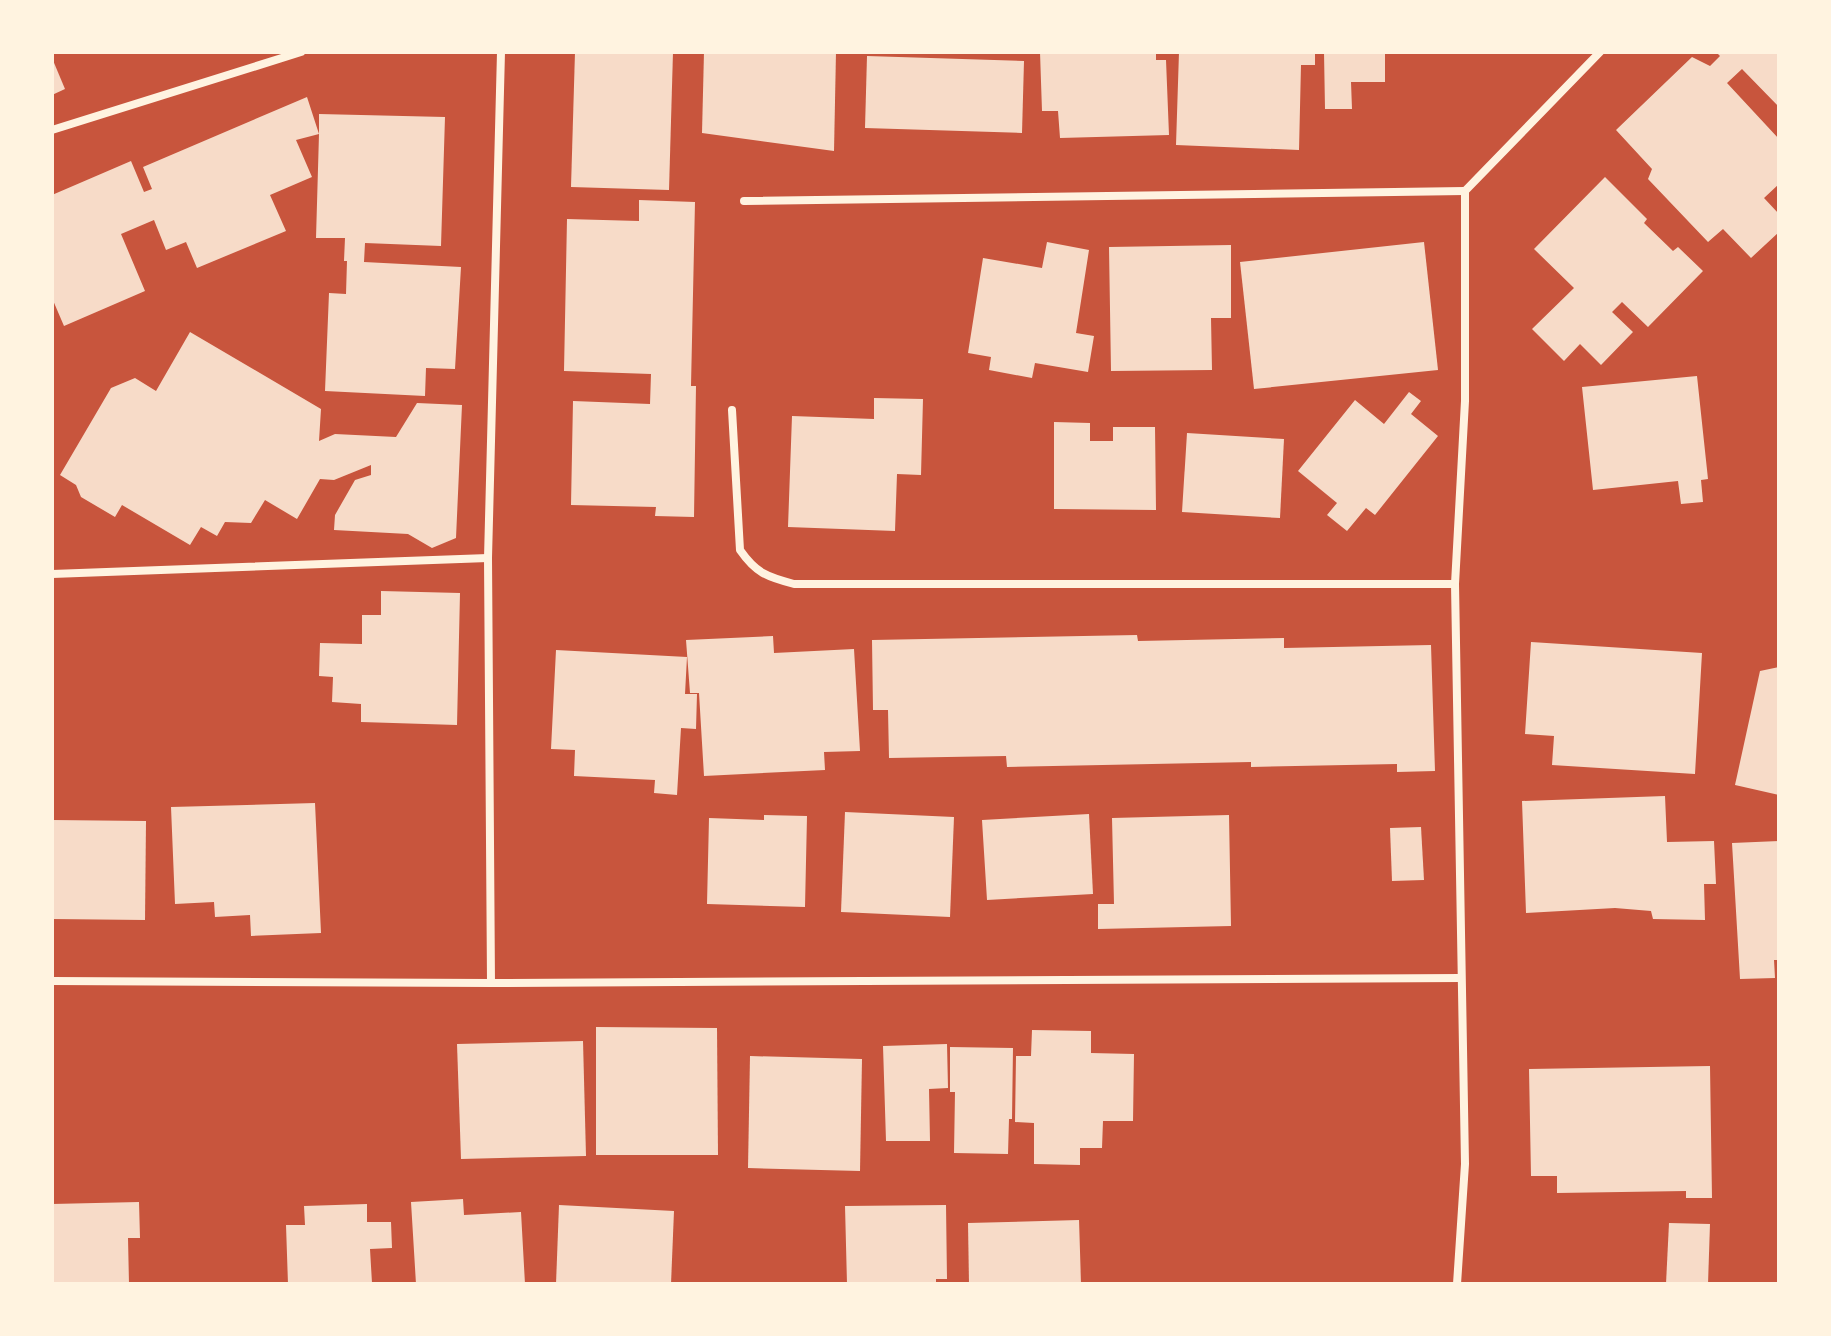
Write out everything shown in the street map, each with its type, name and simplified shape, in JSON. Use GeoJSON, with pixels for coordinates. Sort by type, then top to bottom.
{"type":"FeatureCollection","features":[{"type":"Feature","properties":{"kind":"street"},"geometry":{"type":"LineString","coordinates":[[52,130],[301,52]]}},
{"type":"Feature","properties":{"kind":"street"},"geometry":{"type":"LineString","coordinates":[[491,983],[488,558],[501,52]]}},
{"type":"Feature","properties":{"kind":"street"},"geometry":{"type":"LineString","coordinates":[[1457,1284],[1465,1164],[1455,584],[1465,401],[1465,191],[1600,52]]}},
{"type":"Feature","properties":{"kind":"street"},"geometry":{"type":"LineString","coordinates":[[744,201],[1465,191]]}},
{"type":"Feature","properties":{"kind":"street"},"geometry":{"type":"LineString","coordinates":[[732,410],[740,550],[752,568],[770,578],[794,584],[1455,584]]}},
{"type":"Feature","properties":{"kind":"street"},"geometry":{"type":"LineString","coordinates":[[52,574],[488,558]]}},
{"type":"Feature","properties":{"kind":"street"},"geometry":{"type":"LineString","coordinates":[[52,981],[491,983],[1461,978]]}},
{"type":"Feature","properties":{"kind":"building"},"geometry":{"type":"Polygon","coordinates":[[[575,52],[673,52],[669,190],[571,187],[575,52]]]}},
{"type":"Feature","properties":{"kind":"building"},"geometry":{"type":"Polygon","coordinates":[[[704,52],[836,52],[834,151],[702,133],[704,52]]]}},
{"type":"Feature","properties":{"kind":"building"},"geometry":{"type":"Polygon","coordinates":[[[1040,52],[1156,52],[1156,60],[1166,60],[1169,135],[1060,138],[1058,111],[1042,111],[1040,52]]]}},
{"type":"Feature","properties":{"kind":"building"},"geometry":{"type":"Polygon","coordinates":[[[1179,52],[1315,52],[1315,65],[1301,65],[1299,150],[1176,145],[1179,52]]]}},
{"type":"Feature","properties":{"kind":"building"},"geometry":{"type":"Polygon","coordinates":[[[1324,52],[1385,52],[1385,82],[1351,82],[1352,109],[1325,109],[1324,52]]]}},
{"type":"Feature","properties":{"kind":"building"},"geometry":{"type":"Polygon","coordinates":[[[1716,52],[1779,52],[1779,107],[1742,69],[1727,83],[1779,139],[1779,184],[1764,198],[1779,214],[1779,232],[1751,258],[1723,229],[1708,242],[1648,179],[1652,169],[1616,130],[1692,57],[1710,66],[1720,56],[1716,52]]]}},
{"type":"Feature","properties":{"kind":"building"},"geometry":{"type":"Polygon","coordinates":[[[867,56],[1024,61],[1022,133],[865,128],[867,56]]]}},
{"type":"Feature","properties":{"kind":"building"},"geometry":{"type":"Polygon","coordinates":[[[52,58],[65,89],[52,95],[52,58]]]}},
{"type":"Feature","properties":{"kind":"building"},"geometry":{"type":"Polygon","coordinates":[[[307,97],[319,134],[296,140],[312,177],[270,195],[286,231],[197,268],[186,242],[166,250],[154,220],[121,234],[145,291],[64,326],[52,298],[52,195],[131,161],[144,192],[152,189],[143,167],[307,97]]]}},
{"type":"Feature","properties":{"kind":"building"},"geometry":{"type":"Polygon","coordinates":[[[319,114],[445,117],[441,246],[365,243],[364,262],[461,267],[455,369],[426,368],[425,396],[325,391],[329,293],[346,294],[347,261],[344,261],[345,238],[316,238],[319,114]]]}},
{"type":"Feature","properties":{"kind":"building"},"geometry":{"type":"Polygon","coordinates":[[[1605,177],[1647,219],[1644,223],[1673,251],[1678,247],[1703,271],[1648,327],[1622,302],[1612,312],[1633,332],[1601,365],[1580,344],[1564,361],[1532,329],[1574,288],[1534,249],[1605,177]]]}},
{"type":"Feature","properties":{"kind":"building"},"geometry":{"type":"Polygon","coordinates":[[[639,200],[695,202],[691,386],[696,386],[694,517],[655,516],[656,507],[571,505],[573,401],[650,404],[651,374],[564,371],[567,219],[639,221],[639,200]]]}},
{"type":"Feature","properties":{"kind":"building"},"geometry":{"type":"Polygon","coordinates":[[[1047,242],[1089,250],[1076,333],[1094,336],[1088,372],[1035,363],[1032,378],[989,370],[991,357],[968,353],[983,258],[1042,268],[1047,242]]]}},
{"type":"Feature","properties":{"kind":"building"},"geometry":{"type":"Polygon","coordinates":[[[1424,242],[1438,370],[1254,389],[1240,262],[1424,242]]]}},
{"type":"Feature","properties":{"kind":"building"},"geometry":{"type":"Polygon","coordinates":[[[1231,245],[1231,318],[1211,318],[1212,370],[1111,371],[1109,247],[1231,245]]]}},
{"type":"Feature","properties":{"kind":"building"},"geometry":{"type":"Polygon","coordinates":[[[190,332],[321,409],[319,441],[335,434],[396,437],[417,403],[462,405],[456,538],[432,548],[408,534],[334,530],[335,515],[355,480],[371,475],[371,465],[334,480],[320,479],[297,519],[265,500],[251,523],[225,522],[217,536],[201,527],[190,545],[122,505],[115,517],[81,497],[76,485],[60,475],[111,388],[135,378],[156,391],[190,332]]]}},
{"type":"Feature","properties":{"kind":"building"},"geometry":{"type":"Polygon","coordinates":[[[1697,376],[1708,479],[1701,480],[1703,502],[1681,504],[1678,481],[1593,490],[1582,387],[1697,376]]]}},
{"type":"Feature","properties":{"kind":"building"},"geometry":{"type":"Polygon","coordinates":[[[1409,392],[1421,401],[1411,414],[1438,436],[1375,515],[1366,508],[1347,531],[1327,515],[1337,503],[1298,471],[1355,400],[1384,424],[1409,392]]]}},
{"type":"Feature","properties":{"kind":"building"},"geometry":{"type":"Polygon","coordinates":[[[874,398],[923,399],[921,475],[897,474],[895,531],[788,527],[792,416],[874,419],[874,398]]]}},
{"type":"Feature","properties":{"kind":"building"},"geometry":{"type":"Polygon","coordinates":[[[1054,422],[1090,423],[1090,441],[1113,441],[1113,427],[1155,427],[1156,510],[1054,509],[1054,422]]]}},
{"type":"Feature","properties":{"kind":"building"},"geometry":{"type":"Polygon","coordinates":[[[1187,433],[1284,439],[1280,518],[1182,512],[1187,433]]]}},
{"type":"Feature","properties":{"kind":"building"},"geometry":{"type":"Polygon","coordinates":[[[381,591],[460,593],[457,725],[361,722],[361,704],[332,702],[333,677],[319,676],[320,643],[362,644],[362,615],[381,615],[381,591]]]}},
{"type":"Feature","properties":{"kind":"building"},"geometry":{"type":"Polygon","coordinates":[[[1137,635],[1138,641],[1284,638],[1284,648],[1431,645],[1435,771],[1397,772],[1397,764],[1251,767],[1251,762],[1007,767],[1006,756],[889,758],[888,710],[873,710],[872,640],[1137,635]]]}},
{"type":"Feature","properties":{"kind":"building"},"geometry":{"type":"Polygon","coordinates":[[[773,636],[774,653],[854,649],[860,751],[824,752],[825,770],[704,776],[699,693],[690,693],[686,640],[773,636]]]}},
{"type":"Feature","properties":{"kind":"building"},"geometry":{"type":"Polygon","coordinates":[[[1531,642],[1702,653],[1695,774],[1552,765],[1554,736],[1525,734],[1531,642]]]}},
{"type":"Feature","properties":{"kind":"building"},"geometry":{"type":"Polygon","coordinates":[[[556,650],[687,657],[685,694],[697,694],[696,729],[681,728],[677,795],[654,793],[655,780],[574,776],[575,750],[551,749],[556,650]]]}},
{"type":"Feature","properties":{"kind":"building"},"geometry":{"type":"Polygon","coordinates":[[[1779,667],[1779,795],[1735,785],[1760,671],[1779,667]]]}},
{"type":"Feature","properties":{"kind":"building"},"geometry":{"type":"Polygon","coordinates":[[[1665,796],[1667,842],[1714,841],[1716,884],[1704,884],[1705,920],[1653,919],[1651,911],[1615,908],[1526,913],[1522,801],[1665,796]]]}},
{"type":"Feature","properties":{"kind":"building"},"geometry":{"type":"Polygon","coordinates":[[[315,803],[321,933],[251,936],[250,915],[215,917],[214,902],[175,904],[171,807],[315,803]]]}},
{"type":"Feature","properties":{"kind":"building"},"geometry":{"type":"Polygon","coordinates":[[[845,812],[954,817],[950,917],[841,912],[845,812]]]}},
{"type":"Feature","properties":{"kind":"building"},"geometry":{"type":"Polygon","coordinates":[[[1089,814],[1093,894],[987,900],[982,820],[1089,814]]]}},
{"type":"Feature","properties":{"kind":"building"},"geometry":{"type":"Polygon","coordinates":[[[764,815],[807,816],[805,907],[707,904],[709,818],[764,820],[764,815]]]}},
{"type":"Feature","properties":{"kind":"building"},"geometry":{"type":"Polygon","coordinates":[[[1229,815],[1231,926],[1098,929],[1098,904],[1114,904],[1112,818],[1229,815]]]}},
{"type":"Feature","properties":{"kind":"building"},"geometry":{"type":"Polygon","coordinates":[[[52,820],[146,821],[145,920],[52,919],[52,820]]]}},
{"type":"Feature","properties":{"kind":"building"},"geometry":{"type":"Polygon","coordinates":[[[1421,827],[1424,880],[1392,881],[1390,828],[1421,827]]]}},
{"type":"Feature","properties":{"kind":"building"},"geometry":{"type":"Polygon","coordinates":[[[1779,841],[1779,960],[1774,960],[1775,978],[1740,979],[1732,843],[1779,841]]]}},
{"type":"Feature","properties":{"kind":"building"},"geometry":{"type":"Polygon","coordinates":[[[596,1027],[717,1028],[718,1155],[596,1155],[596,1027]]]}},
{"type":"Feature","properties":{"kind":"building"},"geometry":{"type":"Polygon","coordinates":[[[1032,1030],[1091,1031],[1091,1053],[1134,1054],[1133,1121],[1103,1121],[1102,1148],[1080,1148],[1080,1165],[1034,1164],[1034,1123],[1015,1122],[1016,1056],[1031,1056],[1032,1030]]]}},
{"type":"Feature","properties":{"kind":"building"},"geometry":{"type":"Polygon","coordinates":[[[583,1041],[586,1156],[461,1159],[457,1044],[583,1041]]]}},
{"type":"Feature","properties":{"kind":"building"},"geometry":{"type":"Polygon","coordinates":[[[947,1044],[948,1088],[929,1089],[930,1141],[886,1141],[883,1046],[947,1044]]]}},
{"type":"Feature","properties":{"kind":"building"},"geometry":{"type":"Polygon","coordinates":[[[950,1047],[1013,1048],[1008,1154],[954,1153],[955,1092],[950,1092],[950,1047]]]}},
{"type":"Feature","properties":{"kind":"building"},"geometry":{"type":"Polygon","coordinates":[[[750,1056],[862,1059],[860,1171],[748,1168],[750,1056]]]}},
{"type":"Feature","properties":{"kind":"building"},"geometry":{"type":"Polygon","coordinates":[[[1710,1066],[1712,1198],[1686,1198],[1686,1191],[1557,1193],[1557,1176],[1531,1176],[1529,1069],[1710,1066]]]}},
{"type":"Feature","properties":{"kind":"building"},"geometry":{"type":"Polygon","coordinates":[[[463,1199],[464,1215],[521,1212],[525,1284],[416,1284],[411,1202],[463,1199]]]}},
{"type":"Feature","properties":{"kind":"building"},"geometry":{"type":"Polygon","coordinates":[[[139,1202],[140,1238],[128,1238],[129,1284],[52,1284],[52,1204],[139,1202]]]}},
{"type":"Feature","properties":{"kind":"building"},"geometry":{"type":"Polygon","coordinates":[[[367,1204],[367,1222],[391,1222],[392,1248],[370,1249],[372,1283],[288,1284],[286,1225],[305,1225],[304,1206],[367,1204]]]}},
{"type":"Feature","properties":{"kind":"building"},"geometry":{"type":"Polygon","coordinates":[[[559,1205],[674,1211],[671,1284],[556,1284],[559,1205]]]}},
{"type":"Feature","properties":{"kind":"building"},"geometry":{"type":"Polygon","coordinates":[[[946,1205],[947,1279],[936,1279],[936,1284],[847,1284],[845,1206],[946,1205]]]}},
{"type":"Feature","properties":{"kind":"building"},"geometry":{"type":"Polygon","coordinates":[[[1079,1220],[1081,1284],[969,1284],[968,1223],[1079,1220]]]}},
{"type":"Feature","properties":{"kind":"building"},"geometry":{"type":"Polygon","coordinates":[[[1669,1223],[1710,1224],[1708,1284],[1666,1284],[1669,1223]]]}}]}
